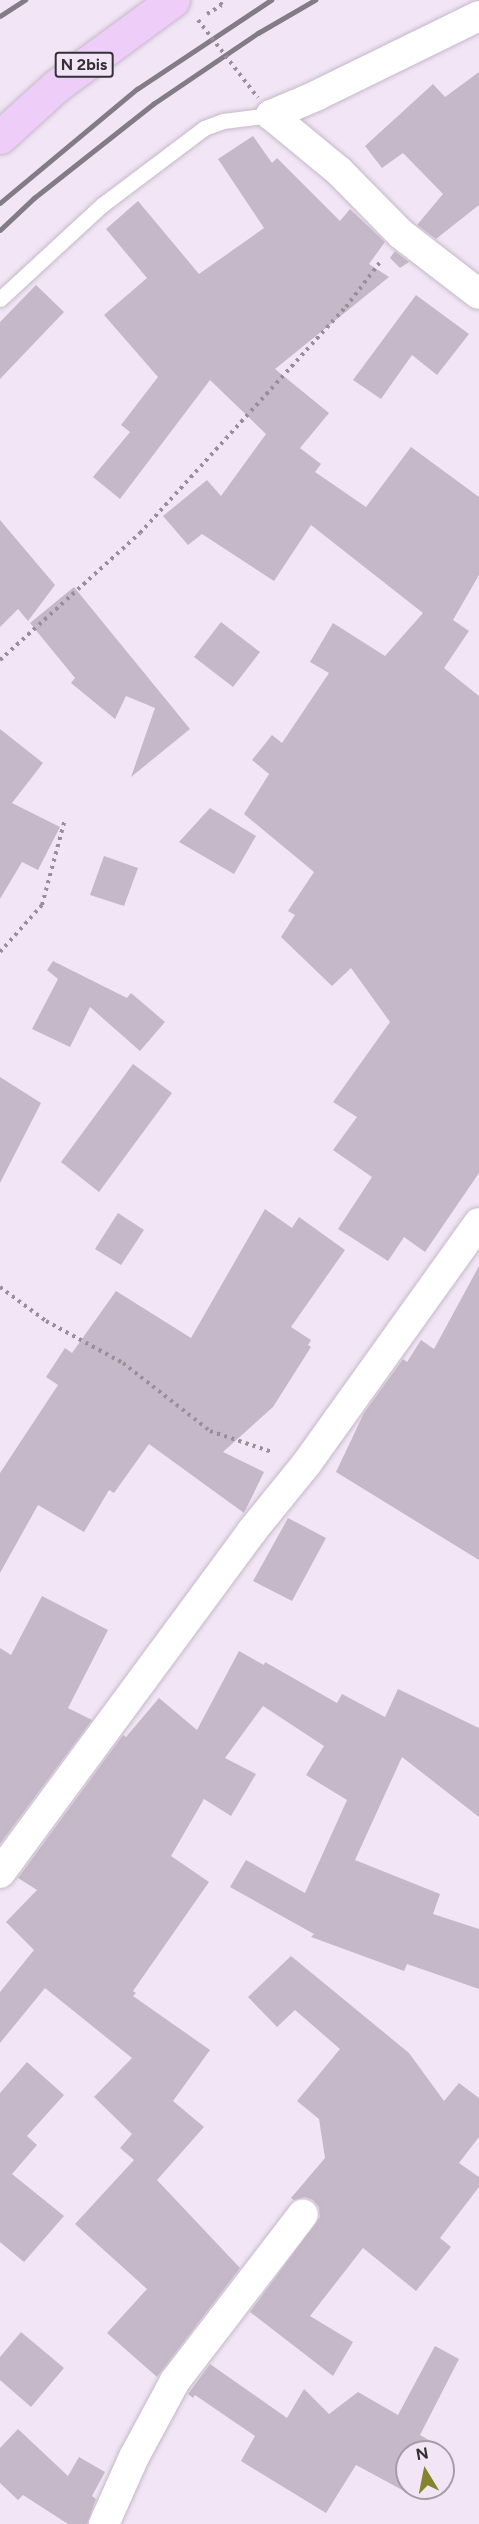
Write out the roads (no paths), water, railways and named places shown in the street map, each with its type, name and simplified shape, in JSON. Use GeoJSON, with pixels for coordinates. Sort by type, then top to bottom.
{"type":"FeatureCollection","features":[{"type":"Feature","properties":{"kind":"main road","name":"N 2bis"},"geometry":{"type":"LineString","coordinates":[[0,137],[56,86],[173,0]]}},
{"type":"Feature","properties":{"kind":"street"},"geometry":{"type":"LineString","coordinates":[[479,16],[265,106],[339,171],[400,234],[479,294]]}},
{"type":"Feature","properties":{"kind":"street"},"geometry":{"type":"LineString","coordinates":[[0,1873],[252,1531],[307,1463],[479,1223]]}},
{"type":"Feature","properties":{"kind":"street"},"geometry":{"type":"LineString","coordinates":[[104,2524],[134,2457],[176,2381],[303,2214]]}},
{"type":"Feature","properties":{"kind":"lane"},"geometry":{"type":"LineString","coordinates":[[0,299],[102,205],[204,128],[265,106]]}},
{"type":"Feature","properties":{"kind":"railway"},"geometry":{"type":"LineString","coordinates":[[0,16],[25,0]]}},
{"type":"Feature","properties":{"kind":"railway"},"geometry":{"type":"LineString","coordinates":[[0,203],[137,89],[271,0]]}},
{"type":"Feature","properties":{"kind":"railway"},"geometry":{"type":"LineString","coordinates":[[0,230],[34,198],[153,104],[258,33],[315,0]]}}]}
